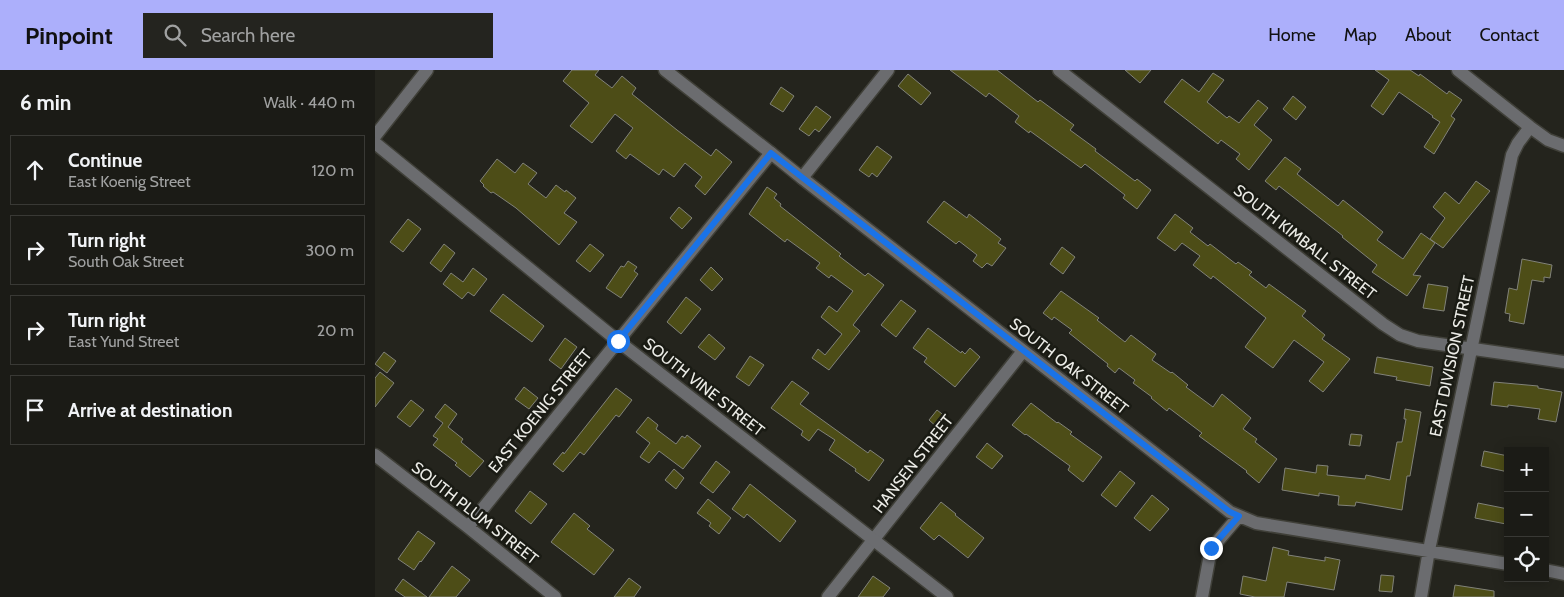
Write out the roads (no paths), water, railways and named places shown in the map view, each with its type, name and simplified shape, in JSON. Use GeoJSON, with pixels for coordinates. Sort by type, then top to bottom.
{"type":"FeatureCollection","features":[{"type":"Feature","properties":{"kind":"street"},"geometry":{"type":"LineString","coordinates":[[375,136],[427,70]]}},
{"type":"Feature","properties":{"kind":"street","name":"SOUTH OAK STREET"},"geometry":{"type":"LineString","coordinates":[[665,70],[1230,512],[1256,522],[1504,563]]}},
{"type":"Feature","properties":{"kind":"street"},"geometry":{"type":"LineString","coordinates":[[802,178],[887,70]]}},
{"type":"Feature","properties":{"kind":"street","name":"SOUTH KIMBALL STREET"},"geometry":{"type":"LineString","coordinates":[[1059,70],[1383,324],[1400,335],[1418,341],[1564,362]]}},
{"type":"Feature","properties":{"kind":"street"},"geometry":{"type":"LineString","coordinates":[[1458,70],[1548,140],[1564,146]]}},
{"type":"Feature","properties":{"kind":"street","name":"EAST DIVISION STREET"},"geometry":{"type":"LineString","coordinates":[[1421,597],[1429,550],[1512,155],[1530,127]]}},
{"type":"Feature","properties":{"kind":"street","name":"SOUTH VINE STREET"},"geometry":{"type":"LineString","coordinates":[[375,143],[618,341],[947,597]]}},
{"type":"Feature","properties":{"kind":"street","name":"EAST KOENIG STREET"},"geometry":{"type":"LineString","coordinates":[[468,527],[771,153]]}},
{"type":"Feature","properties":{"kind":"street","name":"HANSEN STREET"},"geometry":{"type":"LineString","coordinates":[[828,597],[1023,351]]}},
{"type":"Feature","properties":{"kind":"street","name":"SOUTH PLUM STREET"},"geometry":{"type":"LineString","coordinates":[[375,456],[555,597]]}},
{"type":"Feature","properties":{"kind":"street"},"geometry":{"type":"LineString","coordinates":[[1203,597],[1211,548],[1239,516]]}},
{"type":"Feature","properties":{"kind":"street"},"geometry":{"type":"LineString","coordinates":[[1549,571],[1564,574]]}}]}
